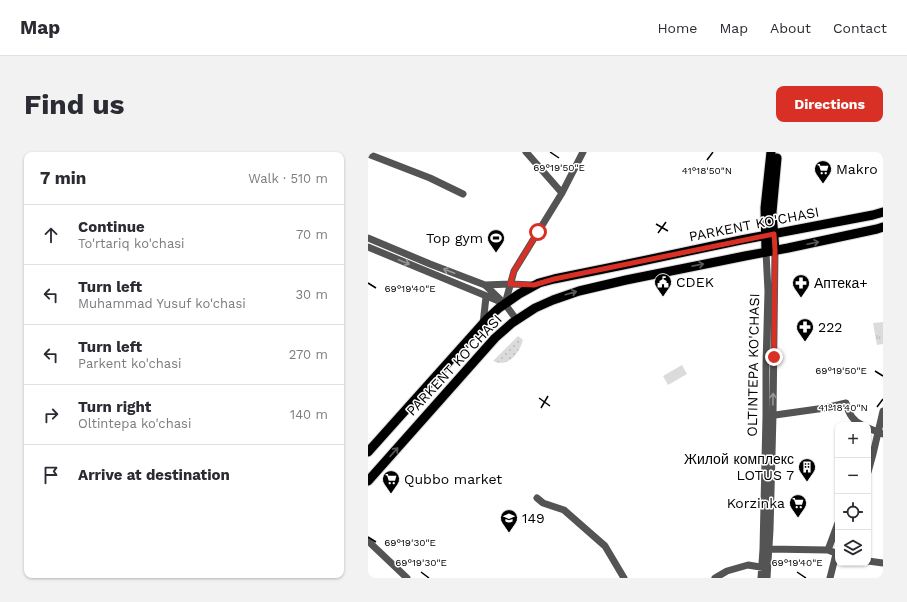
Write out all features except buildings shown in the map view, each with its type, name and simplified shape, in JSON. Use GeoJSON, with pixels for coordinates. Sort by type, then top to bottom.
{"type":"FeatureCollection","features":[{"type":"Feature","properties":{"kind":"main road","name":"OLTINTEPA KO'CHASI"},"geometry":{"type":"LineString","coordinates":[[770,234],[765,208],[771,152]]}},
{"type":"Feature","properties":{"kind":"main road","name":"OLTINTEPA KO'CHASI"},"geometry":{"type":"LineString","coordinates":[[770,251],[777,152]]}},
{"type":"Feature","properties":{"kind":"main road","name":"PARKENT KO'CHASI"},"geometry":{"type":"LineString","coordinates":[[368,452],[494,312],[534,285],[554,279],[883,212]]}},
{"type":"Feature","properties":{"kind":"main road","name":"PARKENT KO'CHASI"},"geometry":{"type":"LineString","coordinates":[[368,481],[490,343],[516,319],[535,308],[579,291],[626,280],[881,230]]}},
{"type":"Feature","properties":{"kind":"street"},"geometry":{"type":"LineString","coordinates":[[526,152],[562,193]]}},
{"type":"Feature","properties":{"kind":"street"},"geometry":{"type":"LineString","coordinates":[[504,304],[514,271],[562,193],[583,152]]}},
{"type":"Feature","properties":{"kind":"street"},"geometry":{"type":"LineString","coordinates":[[368,154],[430,178],[464,194]]}},
{"type":"Feature","properties":{"kind":"street"},"geometry":{"type":"LineString","coordinates":[[368,238],[485,285],[534,285]]}},
{"type":"Feature","properties":{"kind":"street"},"geometry":{"type":"LineString","coordinates":[[368,247],[504,304]]}},
{"type":"Feature","properties":{"kind":"street","name":"OLTINTEPA KO'CHASI"},"geometry":{"type":"LineString","coordinates":[[761,578],[769,549],[770,251]]}},
{"type":"Feature","properties":{"kind":"street"},"geometry":{"type":"LineString","coordinates":[[485,285],[504,304],[516,319]]}},
{"type":"Feature","properties":{"kind":"street"},"geometry":{"type":"LineString","coordinates":[[483,324],[486,297]]}},
{"type":"Feature","properties":{"kind":"street"},"geometry":{"type":"LineString","coordinates":[[770,416],[825,408],[846,403],[848,412],[857,422]]}},
{"type":"Feature","properties":{"kind":"street"},"geometry":{"type":"LineString","coordinates":[[871,463],[881,433],[883,411]]}},
{"type":"Feature","properties":{"kind":"street","name":"OLTINTEPA KO'CHASI"},"geometry":{"type":"LineString","coordinates":[[767,578],[765,568],[770,416]]}},
{"type":"Feature","properties":{"kind":"street"},"geometry":{"type":"LineString","coordinates":[[871,429],[881,433]]}},
{"type":"Feature","properties":{"kind":"street"},"geometry":{"type":"LineString","coordinates":[[536,498],[543,503],[564,510],[605,546],[624,578]]}},
{"type":"Feature","properties":{"kind":"street"},"geometry":{"type":"LineString","coordinates":[[828,550],[835,530]]}},
{"type":"Feature","properties":{"kind":"street"},"geometry":{"type":"LineString","coordinates":[[368,541],[407,578]]}},
{"type":"Feature","properties":{"kind":"street"},"geometry":{"type":"LineString","coordinates":[[769,549],[828,550],[835,553]]}},
{"type":"Feature","properties":{"kind":"street"},"geometry":{"type":"LineString","coordinates":[[830,578],[835,561]]}},
{"type":"Feature","properties":{"kind":"street"},"geometry":{"type":"LineString","coordinates":[[871,561],[883,563]]}},
{"type":"Feature","properties":{"kind":"street"},"geometry":{"type":"LineString","coordinates":[[715,578],[727,571],[748,565],[765,568]]}},
{"type":"Feature","properties":{"kind":"green space"},"geometry":{"type":"Polygon","coordinates":[[[883,322],[883,344],[877,345],[873,323],[883,322]]]}},
{"type":"Feature","properties":{"kind":"green space"},"geometry":{"type":"Polygon","coordinates":[[[518,336],[523,340],[519,350],[512,358],[508,361],[499,363],[493,361],[518,336]]]}},
{"type":"Feature","properties":{"kind":"green space"},"geometry":{"type":"Polygon","coordinates":[[[682,365],[687,374],[668,385],[663,376],[682,365]]]}},
{"type":"Feature","properties":{"kind":"place","name":"Makro"},"geometry":{"type":"Point","coordinates":[823,184]}},
{"type":"Feature","properties":{"kind":"place","name":"Top gym"},"geometry":{"type":"Point","coordinates":[496,253]}},
{"type":"Feature","properties":{"kind":"place","name":"CDEK"},"geometry":{"type":"Point","coordinates":[663,297]}},
{"type":"Feature","properties":{"kind":"place","name":"Аптека+"},"geometry":{"type":"Point","coordinates":[801,298]}},
{"type":"Feature","properties":{"kind":"place","name":"222"},"geometry":{"type":"Point","coordinates":[805,342]}},
{"type":"Feature","properties":{"kind":"place","name":"Жилой комплекс LOTUS 7"},"geometry":{"type":"Point","coordinates":[807,482]}},
{"type":"Feature","properties":{"kind":"place","name":"Qubbo market"},"geometry":{"type":"Point","coordinates":[391,494]}},
{"type":"Feature","properties":{"kind":"place","name":"Korzinka"},"geometry":{"type":"Point","coordinates":[798,518]}},
{"type":"Feature","properties":{"kind":"place","name":"149"},"geometry":{"type":"Point","coordinates":[509,533]}},
{"type":"Feature","properties":{"kind":"route"},"geometry":{"type":"LineString","coordinates":[[538,232],[514,271],[510,284],[534,285],[554,279],[774,234],[774,357]]}}]}
